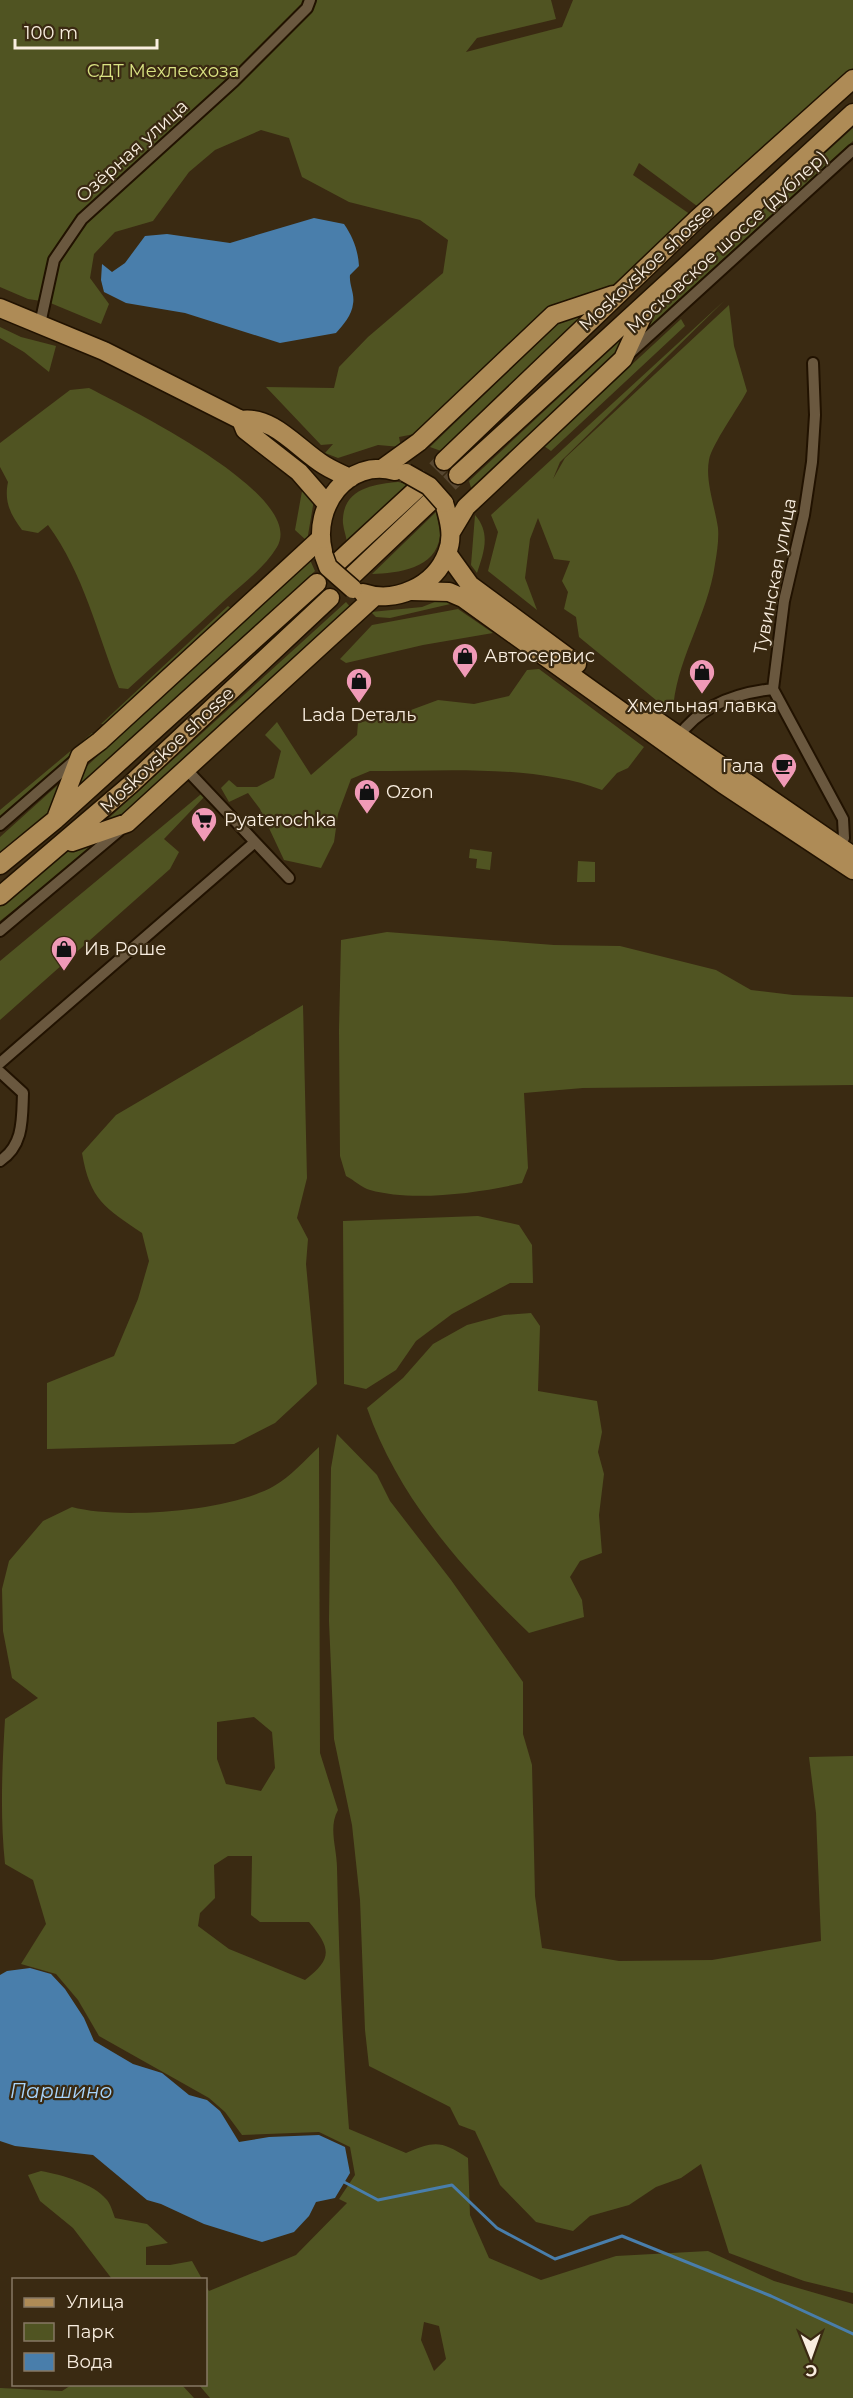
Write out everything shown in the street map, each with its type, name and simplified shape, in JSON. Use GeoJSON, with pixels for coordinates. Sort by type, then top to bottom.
{"type":"FeatureCollection","features":[{"type":"Feature","properties":{"kind":"main road","name":"Moskovskoe shosse"},"geometry":{"type":"LineString","coordinates":[[444,461],[618,294],[853,79]]}},
{"type":"Feature","properties":{"kind":"main road","name":"Moskovskoe shosse"},"geometry":{"type":"LineString","coordinates":[[458,475],[853,112]]}},
{"type":"Feature","properties":{"kind":"main road"},"geometry":{"type":"LineString","coordinates":[[383,468],[419,442],[553,315],[618,294]]}},
{"type":"Feature","properties":{"kind":"main road"},"geometry":{"type":"LineString","coordinates":[[412,591],[433,576],[447,553],[451,532],[466,507],[623,359],[651,297]]}},
{"type":"Feature","properties":{"kind":"main road"},"geometry":{"type":"LineString","coordinates":[[0,308],[104,351],[241,420],[253,418],[274,427],[325,466],[350,478]]}},
{"type":"Feature","properties":{"kind":"main road"},"geometry":{"type":"LineString","coordinates":[[241,420],[244,430],[299,472],[326,503]]}},
{"type":"Feature","properties":{"kind":"main road"},"geometry":{"type":"LineString","coordinates":[[374,597],[328,567],[326,503],[337,488],[350,478],[365,471],[383,468],[406,473],[429,486],[451,532]]}},
{"type":"Feature","properties":{"kind":"main road"},"geometry":{"type":"LineString","coordinates":[[55,820],[80,756],[328,552],[417,489]]}},
{"type":"Feature","properties":{"kind":"main road"},"geometry":{"type":"LineString","coordinates":[[353,582],[437,502]]}},
{"type":"Feature","properties":{"kind":"main road"},"geometry":{"type":"LineString","coordinates":[[447,553],[470,585],[846,851]]}},
{"type":"Feature","properties":{"kind":"main road","name":"Moskovskoe shosse"},"geometry":{"type":"LineString","coordinates":[[0,865],[55,820],[317,583]]}},
{"type":"Feature","properties":{"kind":"main road"},"geometry":{"type":"LineString","coordinates":[[63,845],[127,823],[374,597],[412,591],[449,592],[463,598],[723,784],[853,870]]}},
{"type":"Feature","properties":{"kind":"main road","name":"Moskovskoe shosse"},"geometry":{"type":"LineString","coordinates":[[0,896],[63,845],[330,598]]}},
{"type":"Feature","properties":{"kind":"street","name":"Озёрная улица"},"geometry":{"type":"LineString","coordinates":[[40,324],[54,260],[82,219],[234,81],[307,8],[310,0]]}},
{"type":"Feature","properties":{"kind":"street","name":"Московское шоссе (дублер)"},"geometry":{"type":"LineString","coordinates":[[623,359],[853,150]]}},
{"type":"Feature","properties":{"kind":"street","name":"Тувинская улица"},"geometry":{"type":"LineString","coordinates":[[773,689],[784,601],[804,515],[812,462],[813,363]]}},
{"type":"Feature","properties":{"kind":"street"},"geometry":{"type":"LineString","coordinates":[[679,735],[708,706],[758,691],[773,689],[843,819],[846,851]]}},
{"type":"Feature","properties":{"kind":"street"},"geometry":{"type":"LineString","coordinates":[[0,825],[80,756]]}},
{"type":"Feature","properties":{"kind":"street"},"geometry":{"type":"LineString","coordinates":[[187,770],[289,878]]}},
{"type":"Feature","properties":{"kind":"street"},"geometry":{"type":"LineString","coordinates":[[0,931],[127,823]]}},
{"type":"Feature","properties":{"kind":"street"},"geometry":{"type":"LineString","coordinates":[[0,1063],[255,842]]}},
{"type":"Feature","properties":{"kind":"street"},"geometry":{"type":"LineString","coordinates":[[0,1072],[23,1093],[22,1130],[9,1155],[0,1161]]}},
{"type":"Feature","properties":{"kind":"green space","name":"СДТ Мехлесхоза"},"geometry":{"type":"Polygon","coordinates":[[[0,0],[551,0],[556,19],[477,38],[466,52],[562,27],[573,0],[853,0],[853,80],[705,212],[639,163],[633,175],[697,219],[618,294],[553,315],[430,431],[399,437],[401,447],[378,445],[338,458],[325,453],[333,444],[321,445],[266,387],[334,388],[339,367],[368,337],[443,273],[448,240],[420,220],[349,202],[302,177],[289,138],[261,130],[215,150],[189,172],[153,221],[115,232],[94,254],[90,278],[109,304],[101,324],[48,302],[28,299],[0,287],[0,0]]]}},
{"type":"Feature","properties":{"kind":"green space"},"geometry":{"type":"Polygon","coordinates":[[[853,128],[853,141],[668,309],[670,313],[646,333],[663,300],[853,128]]]}},
{"type":"Feature","properties":{"kind":"green space"},"geometry":{"type":"Polygon","coordinates":[[[725,300],[560,462],[553,479],[565,458],[729,305],[734,346],[747,391],[720,435],[709,460],[709,485],[718,528],[718,541],[711,583],[679,676],[673,714],[579,637],[576,617],[564,609],[568,592],[562,581],[570,561],[554,559],[538,518],[530,539],[525,578],[537,610],[488,571],[498,532],[491,515],[725,300]]]}},
{"type":"Feature","properties":{"kind":"green space"},"geometry":{"type":"Polygon","coordinates":[[[593,308],[453,441],[441,451],[430,447],[563,319],[593,308]]]}},
{"type":"Feature","properties":{"kind":"green space"},"geometry":{"type":"Polygon","coordinates":[[[681,319],[685,326],[551,451],[544,446],[681,319]]]}},
{"type":"Feature","properties":{"kind":"green space"},"geometry":{"type":"Polygon","coordinates":[[[640,322],[627,350],[472,491],[469,481],[640,322]]]}},
{"type":"Feature","properties":{"kind":"green space"},"geometry":{"type":"Polygon","coordinates":[[[0,327],[21,337],[56,346],[49,372],[24,352],[0,338],[0,327]]]}},
{"type":"Feature","properties":{"kind":"green space"},"geometry":{"type":"Polygon","coordinates":[[[89,388],[208,455],[241,479],[266,503],[279,526],[277,547],[260,568],[128,689],[119,688],[89,604],[71,563],[48,525],[38,533],[22,530],[9,507],[8,482],[0,467],[0,443],[70,390],[89,388]]]}},
{"type":"Feature","properties":{"kind":"green space"},"geometry":{"type":"Polygon","coordinates":[[[304,480],[316,488],[307,541],[295,530],[304,480]]]}},
{"type":"Feature","properties":{"kind":"green space"},"geometry":{"type":"Polygon","coordinates":[[[398,482],[411,484],[347,542],[343,521],[349,500],[355,494],[371,486],[398,482]]]}},
{"type":"Feature","properties":{"kind":"green space"},"geometry":{"type":"Polygon","coordinates":[[[436,512],[440,536],[431,556],[414,567],[372,574],[436,512]]]}},
{"type":"Feature","properties":{"kind":"green space"},"geometry":{"type":"Polygon","coordinates":[[[475,515],[485,536],[484,550],[477,573],[471,565],[475,515]]]}},
{"type":"Feature","properties":{"kind":"green space"},"geometry":{"type":"Polygon","coordinates":[[[310,560],[315,571],[67,799],[75,777],[310,560]]]}},
{"type":"Feature","properties":{"kind":"green space"},"geometry":{"type":"Polygon","coordinates":[[[455,594],[459,602],[390,618],[376,617],[371,612],[422,607],[455,594]]]}},
{"type":"Feature","properties":{"kind":"green space"},"geometry":{"type":"Polygon","coordinates":[[[346,602],[352,609],[123,818],[99,827],[346,602]]]}},
{"type":"Feature","properties":{"kind":"green space"},"geometry":{"type":"Polygon","coordinates":[[[228,606],[234,611],[106,725],[101,724],[228,606]]]}},
{"type":"Feature","properties":{"kind":"green space"},"geometry":{"type":"Polygon","coordinates":[[[458,609],[493,633],[423,645],[346,663],[340,659],[372,625],[458,609]]]}},
{"type":"Feature","properties":{"kind":"green space"},"geometry":{"type":"Polygon","coordinates":[[[539,669],[644,747],[628,768],[617,773],[602,790],[548,776],[518,773],[457,770],[370,771],[351,779],[338,814],[334,842],[321,868],[284,860],[260,809],[248,793],[229,802],[221,788],[229,780],[237,787],[257,787],[274,778],[281,751],[265,735],[277,722],[311,775],[357,735],[358,723],[411,710],[438,700],[474,704],[509,696],[527,670],[539,669]]]}},
{"type":"Feature","properties":{"kind":"green space"},"geometry":{"type":"Polygon","coordinates":[[[92,733],[96,735],[0,817],[0,810],[92,733]]]}},
{"type":"Feature","properties":{"kind":"green space"},"geometry":{"type":"Polygon","coordinates":[[[70,774],[51,812],[0,855],[0,837],[70,774]]]}},
{"type":"Feature","properties":{"kind":"green space"},"geometry":{"type":"Polygon","coordinates":[[[206,790],[208,793],[164,839],[179,852],[170,869],[0,1020],[0,961],[206,790]]]}},
{"type":"Feature","properties":{"kind":"green space"},"geometry":{"type":"Polygon","coordinates":[[[114,831],[0,921],[0,905],[74,846],[114,831]]]}},
{"type":"Feature","properties":{"kind":"green space"},"geometry":{"type":"Polygon","coordinates":[[[470,849],[492,852],[490,870],[476,868],[477,859],[469,858],[470,849]]]}},
{"type":"Feature","properties":{"kind":"green space"},"geometry":{"type":"Polygon","coordinates":[[[578,861],[595,862],[595,882],[577,882],[578,861]]]}},
{"type":"Feature","properties":{"kind":"green space"},"geometry":{"type":"Polygon","coordinates":[[[387,932],[554,945],[620,946],[716,970],[751,990],[793,995],[853,997],[853,1085],[583,1088],[524,1093],[528,1168],[522,1183],[466,1193],[425,1196],[387,1194],[370,1190],[346,1176],[340,1156],[341,940],[387,932]]]}},
{"type":"Feature","properties":{"kind":"green space"},"geometry":{"type":"Polygon","coordinates":[[[303,1005],[307,1178],[297,1218],[308,1239],[306,1264],[317,1384],[275,1423],[234,1444],[47,1449],[47,1383],[114,1356],[138,1299],[149,1261],[142,1233],[118,1217],[95,1192],[85,1169],[82,1153],[116,1115],[303,1005]]]}},
{"type":"Feature","properties":{"kind":"green space"},"geometry":{"type":"Polygon","coordinates":[[[478,1216],[519,1225],[532,1245],[533,1283],[510,1283],[452,1314],[416,1341],[396,1370],[366,1389],[344,1384],[343,1221],[478,1216]]]}},
{"type":"Feature","properties":{"kind":"green space"},"geometry":{"type":"Polygon","coordinates":[[[531,1313],[540,1326],[538,1391],[597,1401],[602,1432],[598,1452],[604,1474],[599,1515],[602,1553],[580,1561],[570,1577],[582,1600],[584,1617],[529,1633],[456,1557],[434,1530],[396,1472],[367,1408],[403,1378],[433,1344],[467,1325],[504,1315],[531,1313]]]}},
{"type":"Feature","properties":{"kind":"green space"},"geometry":{"type":"Polygon","coordinates":[[[337,1434],[377,1475],[390,1501],[451,1580],[523,1682],[523,1734],[532,1765],[535,1896],[542,1948],[619,1961],[712,1960],[821,1941],[816,1813],[809,1757],[853,1756],[853,2293],[804,2281],[729,2253],[701,2164],[681,2178],[656,2187],[629,2205],[590,2216],[573,2231],[536,2222],[500,2185],[475,2131],[459,2125],[450,2107],[369,2066],[365,2030],[360,1900],[352,1825],[334,1739],[329,1621],[331,1468],[337,1434]]]}},
{"type":"Feature","properties":{"kind":"green space"},"geometry":{"type":"Polygon","coordinates":[[[319,1447],[320,1753],[338,1810],[333,1831],[337,1861],[341,1998],[349,2129],[406,2153],[424,2146],[438,2144],[451,2148],[468,2158],[470,2215],[489,2258],[541,2280],[616,2256],[708,2251],[774,2281],[853,2304],[853,2398],[210,2398],[200,2386],[207,2386],[207,2288],[209,2291],[296,2255],[347,2203],[339,2199],[355,2175],[350,2147],[319,2132],[242,2135],[225,2112],[209,2098],[99,2036],[78,2000],[56,1974],[21,1964],[46,1924],[33,1880],[5,1864],[2,1792],[5,1719],[38,1698],[12,1678],[3,1631],[2,1589],[9,1561],[43,1521],[72,1507],[93,1511],[146,1513],[204,1507],[255,1495],[274,1486],[292,1473],[319,1447]],[[254,1717],[217,1722],[217,1759],[226,1784],[261,1791],[275,1768],[272,1732],[254,1717]],[[228,1856],[214,1865],[215,1898],[200,1913],[198,1926],[229,1949],[305,1980],[321,1966],[324,1959],[326,1953],[322,1939],[309,1922],[260,1922],[251,1915],[252,1856],[228,1856]],[[424,2322],[421,2340],[434,2371],[446,2359],[439,2326],[424,2322]]]}},
{"type":"Feature","properties":{"kind":"green space"},"geometry":{"type":"Polygon","coordinates":[[[41,2171],[86,2184],[107,2200],[115,2218],[147,2224],[168,2243],[146,2247],[146,2265],[170,2265],[192,2261],[201,2278],[111,2278],[73,2228],[40,2201],[28,2175],[41,2171]]]}},
{"type":"Feature","properties":{"kind":"green space"},"geometry":{"type":"Polygon","coordinates":[[[70,2386],[183,2386],[194,2398],[0,2398],[0,2388],[62,2391],[70,2386]]]}},
{"type":"Feature","properties":{"kind":"water"},"geometry":{"type":"Polygon","coordinates":[[[314,218],[344,224],[358,255],[359,266],[350,275],[353,297],[351,312],[336,333],[280,343],[185,313],[126,303],[104,292],[101,280],[102,264],[112,272],[125,263],[145,236],[167,234],[230,243],[314,218]]]}},
{"type":"Feature","properties":{"kind":"water","name":"Паршино"},"geometry":{"type":"Polygon","coordinates":[[[30,1968],[51,1974],[65,1989],[84,2018],[94,2041],[133,2064],[162,2073],[189,2095],[207,2100],[220,2111],[239,2142],[269,2137],[319,2135],[345,2147],[350,2173],[335,2198],[316,2202],[309,2216],[294,2232],[262,2242],[204,2224],[147,2200],[93,2155],[15,2146],[0,2141],[0,1975],[7,1971],[30,1968]]]}},
{"type":"Feature","properties":{"kind":"waterway"},"geometry":{"type":"LineString","coordinates":[[344,2182],[378,2200],[452,2185],[497,2228],[555,2259],[622,2236],[771,2296],[853,2334]]}},
{"type":"Feature","properties":{"kind":"tunnel"},"geometry":{"type":"LineString","coordinates":[[417,489],[444,461]]}},
{"type":"Feature","properties":{"kind":"tunnel"},"geometry":{"type":"LineString","coordinates":[[430,502],[458,475]]}},
{"type":"Feature","properties":{"kind":"place","name":"Автосервис"},"geometry":{"type":"Point","coordinates":[465,679]}},
{"type":"Feature","properties":{"kind":"place","name":"Хмельная лавка"},"geometry":{"type":"Point","coordinates":[702,695]}},
{"type":"Feature","properties":{"kind":"place","name":"Lada Dеталь"},"geometry":{"type":"Point","coordinates":[359,704]}},
{"type":"Feature","properties":{"kind":"place","name":"Гала"},"geometry":{"type":"Point","coordinates":[784,789]}},
{"type":"Feature","properties":{"kind":"place","name":"Ozon"},"geometry":{"type":"Point","coordinates":[367,815]}},
{"type":"Feature","properties":{"kind":"place","name":"Pyaterochka"},"geometry":{"type":"Point","coordinates":[204,843]}},
{"type":"Feature","properties":{"kind":"place","name":"Ив Роше"},"geometry":{"type":"Point","coordinates":[64,972]}}]}
